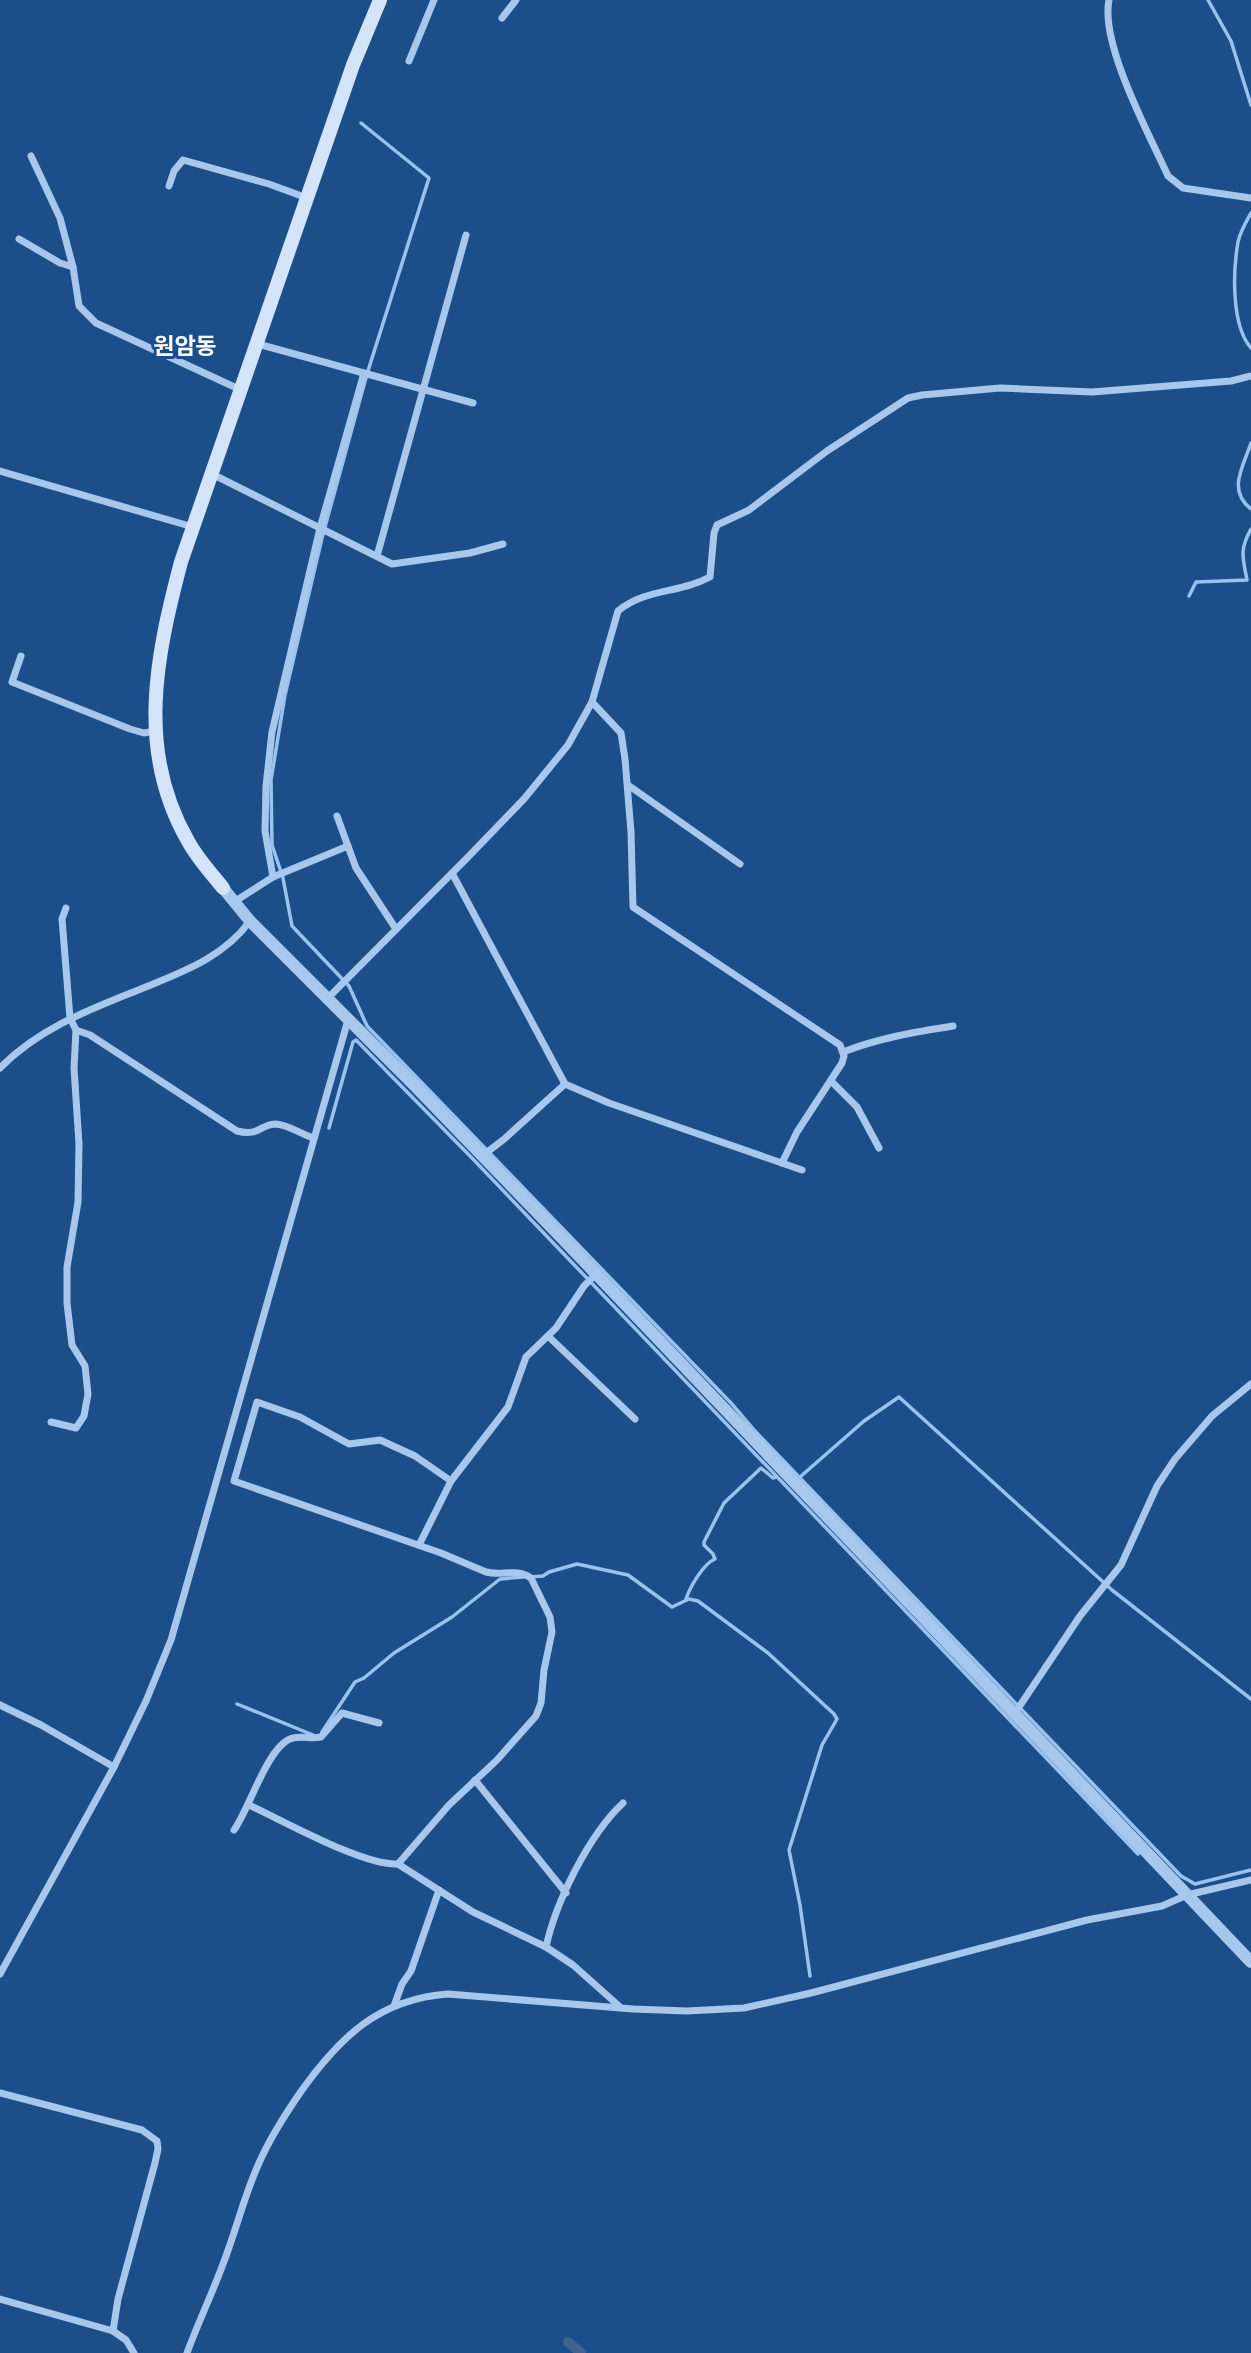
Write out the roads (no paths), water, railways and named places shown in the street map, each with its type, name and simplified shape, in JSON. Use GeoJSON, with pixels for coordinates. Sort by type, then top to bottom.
{"type":"FeatureCollection","features":[{"type":"Feature","properties":{"kind":"main road"},"geometry":{"type":"LineString","coordinates":[[223,888],[189,844],[171,807],[158,766],[158,662],[166,620],[194,527],[353,65],[380,0]]}},
{"type":"Feature","properties":{"kind":"street"},"geometry":{"type":"LineString","coordinates":[[409,61],[434,0]]}},
{"type":"Feature","properties":{"kind":"street"},"geometry":{"type":"LineString","coordinates":[[502,18],[516,0]]}},
{"type":"Feature","properties":{"kind":"street"},"geometry":{"type":"LineString","coordinates":[[1109,0],[1107,9],[1110,32],[1121,69],[1168,176],[1183,188],[1251,198]]}},
{"type":"Feature","properties":{"kind":"street"},"geometry":{"type":"LineString","coordinates":[[32,156],[60,218],[73,267],[79,306],[96,323],[242,390]]}},
{"type":"Feature","properties":{"kind":"street"},"geometry":{"type":"LineString","coordinates":[[169,186],[174,171],[183,160],[308,198]]}},
{"type":"Feature","properties":{"kind":"street"},"geometry":{"type":"LineString","coordinates":[[377,556],[466,235]]}},
{"type":"Feature","properties":{"kind":"street"},"geometry":{"type":"LineString","coordinates":[[19,239],[60,263],[73,267]]}},
{"type":"Feature","properties":{"kind":"street"},"geometry":{"type":"LineString","coordinates":[[258,344],[473,403]]}},
{"type":"Feature","properties":{"kind":"street"},"geometry":{"type":"LineString","coordinates":[[273,877],[265,831],[266,786],[272,732],[320,528],[364,373]]}},
{"type":"Feature","properties":{"kind":"street"},"geometry":{"type":"LineString","coordinates":[[327,999],[524,799],[568,745],[592,702],[618,611],[630,601],[642,596],[692,587],[710,578],[717,525],[749,509],[908,398],[1000,388],[1092,392],[1231,381],[1251,376]]}},
{"type":"Feature","properties":{"kind":"street"},"geometry":{"type":"LineString","coordinates":[[0,471],[194,527]]}},
{"type":"Feature","properties":{"kind":"street"},"geometry":{"type":"LineString","coordinates":[[212,474],[392,564],[470,553],[503,544]]}},
{"type":"Feature","properties":{"kind":"street"},"geometry":{"type":"LineString","coordinates":[[21,656],[12,682],[130,729],[144,733],[156,732]]}},
{"type":"Feature","properties":{"kind":"street"},"geometry":{"type":"LineString","coordinates":[[592,702],[608,716],[621,733],[628,785],[633,907],[772,1002],[841,1045],[842,1063],[797,1132],[782,1163]]}},
{"type":"Feature","properties":{"kind":"street"},"geometry":{"type":"LineString","coordinates":[[628,785],[740,864]]}},
{"type":"Feature","properties":{"kind":"street"},"geometry":{"type":"LineString","coordinates":[[337,816],[356,868],[396,929]]}},
{"type":"Feature","properties":{"kind":"street"},"geometry":{"type":"LineString","coordinates":[[234,902],[273,877],[348,846]]}},
{"type":"Feature","properties":{"kind":"street"},"geometry":{"type":"LineString","coordinates":[[452,873],[565,1084],[609,1103],[802,1170]]}},
{"type":"Feature","properties":{"kind":"street"},"geometry":{"type":"LineString","coordinates":[[223,888],[250,922],[482,1156],[1251,1962]]}},
{"type":"Feature","properties":{"kind":"street"},"geometry":{"type":"LineString","coordinates":[[51,1422],[76,1428],[83,1416],[88,1394],[85,1366],[72,1345],[67,1303],[68,1267],[78,1202],[79,1144],[74,1068],[76,1030],[70,1018],[62,919],[66,908]]}},
{"type":"Feature","properties":{"kind":"street"},"geometry":{"type":"LineString","coordinates":[[0,1068],[44,1032],[70,1018],[211,958],[241,935],[250,922]]}},
{"type":"Feature","properties":{"kind":"street"},"geometry":{"type":"LineString","coordinates":[[0,1974],[114,1767],[146,1701],[171,1640],[348,1020]]}},
{"type":"Feature","properties":{"kind":"street"},"geometry":{"type":"LineString","coordinates":[[843,1052],[899,1034],[953,1026]]}},
{"type":"Feature","properties":{"kind":"street"},"geometry":{"type":"LineString","coordinates":[[76,1030],[90,1035],[237,1131],[249,1134],[274,1124],[292,1128],[301,1135],[314,1138]]}},
{"type":"Feature","properties":{"kind":"street"},"geometry":{"type":"LineString","coordinates":[[831,1081],[857,1107],[879,1148]]}},
{"type":"Feature","properties":{"kind":"street"},"geometry":{"type":"LineString","coordinates":[[482,1156],[565,1084]]}},
{"type":"Feature","properties":{"kind":"street"},"geometry":{"type":"LineString","coordinates":[[419,1545],[451,1481],[508,1407],[526,1357],[556,1328],[584,1286],[596,1275]]}},
{"type":"Feature","properties":{"kind":"street"},"geometry":{"type":"LineString","coordinates":[[548,1336],[635,1419]]}},
{"type":"Feature","properties":{"kind":"street"},"geometry":{"type":"LineString","coordinates":[[1015,1713],[1073,1626],[1121,1565],[1157,1486],[1175,1459],[1212,1416],[1251,1384]]}},
{"type":"Feature","properties":{"kind":"street"},"geometry":{"type":"LineString","coordinates":[[398,1864],[449,1805],[497,1760],[536,1716],[541,1703],[544,1670],[550,1646],[550,1617],[531,1577],[526,1574],[494,1574],[234,1481],[257,1402],[300,1417],[349,1444],[380,1440],[415,1456],[451,1481]]}},
{"type":"Feature","properties":{"kind":"street"},"geometry":{"type":"LineString","coordinates":[[0,1705],[114,1767]]}},
{"type":"Feature","properties":{"kind":"street"},"geometry":{"type":"LineString","coordinates":[[234,1830],[274,1751],[284,1742],[293,1738],[321,1737],[342,1713],[379,1723]]}},
{"type":"Feature","properties":{"kind":"street"},"geometry":{"type":"LineString","coordinates":[[475,1780],[561,1883],[566,1893]]}},
{"type":"Feature","properties":{"kind":"street"},"geometry":{"type":"LineString","coordinates":[[547,1947],[550,1928],[589,1845],[606,1818],[623,1802]]}},
{"type":"Feature","properties":{"kind":"street"},"geometry":{"type":"LineString","coordinates":[[249,1805],[352,1853],[378,1863],[398,1864],[490,1921],[547,1947],[573,1965],[620,2007]]}},
{"type":"Feature","properties":{"kind":"street"},"geometry":{"type":"LineString","coordinates":[[187,2353],[223,2264],[259,2163],[286,2113],[316,2071],[345,2038],[376,2015],[394,2006],[429,1995],[448,1994],[574,2006],[687,2011],[744,2008],[811,1993],[1087,1920],[1162,1906],[1187,1895],[1251,1880]]}},
{"type":"Feature","properties":{"kind":"street"},"geometry":{"type":"LineString","coordinates":[[394,2006],[402,1984],[411,1971],[439,1890]]}},
{"type":"Feature","properties":{"kind":"street"},"geometry":{"type":"LineString","coordinates":[[0,2093],[142,2130],[157,2141],[155,2163],[118,2298],[113,2330]]}},
{"type":"Feature","properties":{"kind":"street"},"geometry":{"type":"LineString","coordinates":[[0,2299],[113,2330],[126,2340],[134,2353]]}},
{"type":"Feature","properties":{"kind":"waterway"},"geometry":{"type":"LineString","coordinates":[[1208,0],[1231,41],[1251,105]]}},
{"type":"Feature","properties":{"kind":"waterway"},"geometry":{"type":"LineString","coordinates":[[361,123],[429,178],[367,374],[322,538],[285,695],[271,780],[272,845],[283,878],[292,926],[349,986],[367,1026],[731,1403],[1181,1876],[1195,1884],[1251,1870]]}},
{"type":"Feature","properties":{"kind":"waterway"},"geometry":{"type":"LineString","coordinates":[[1251,213],[1238,242],[1235,268],[1237,312],[1244,338],[1251,348]]}},
{"type":"Feature","properties":{"kind":"waterway"},"geometry":{"type":"LineString","coordinates":[[1251,443],[1238,486],[1244,502],[1251,509]]}},
{"type":"Feature","properties":{"kind":"waterway"},"geometry":{"type":"LineString","coordinates":[[1189,596],[1196,582],[1247,580],[1243,549],[1251,529]]}},
{"type":"Feature","properties":{"kind":"waterway"},"geometry":{"type":"LineString","coordinates":[[329,1128],[353,1042],[356,1040],[1138,1854]]}},
{"type":"Feature","properties":{"kind":"waterway"},"geometry":{"type":"LineString","coordinates":[[800,1477],[864,1421],[899,1397],[1112,1590],[1251,1699]]}},
{"type":"Feature","properties":{"kind":"waterway"},"geometry":{"type":"LineString","coordinates":[[686,1599],[694,1582],[715,1559],[704,1542],[724,1503],[761,1468],[773,1478],[776,1477]]}},
{"type":"Feature","properties":{"kind":"waterway"},"geometry":{"type":"LineString","coordinates":[[530,1577],[543,1576],[577,1564],[628,1575],[672,1607],[689,1599],[698,1601],[768,1653],[834,1714],[837,1719],[822,1745],[789,1850],[810,1976]]}},
{"type":"Feature","properties":{"kind":"waterway"},"geometry":{"type":"LineString","coordinates":[[322,1732],[355,1682],[364,1678],[394,1653],[452,1617],[500,1579],[523,1577]]}},
{"type":"Feature","properties":{"kind":"waterway"},"geometry":{"type":"LineString","coordinates":[[237,1704],[313,1735]]}},
{"type":"Feature","properties":{"kind":"waterway"},"geometry":{"type":"LineString","coordinates":[[568,2342],[581,2353]]}},
{"type":"Feature","properties":{"kind":"district","name":"원암동"},"geometry":{"type":"Point","coordinates":[185,345]}}]}
